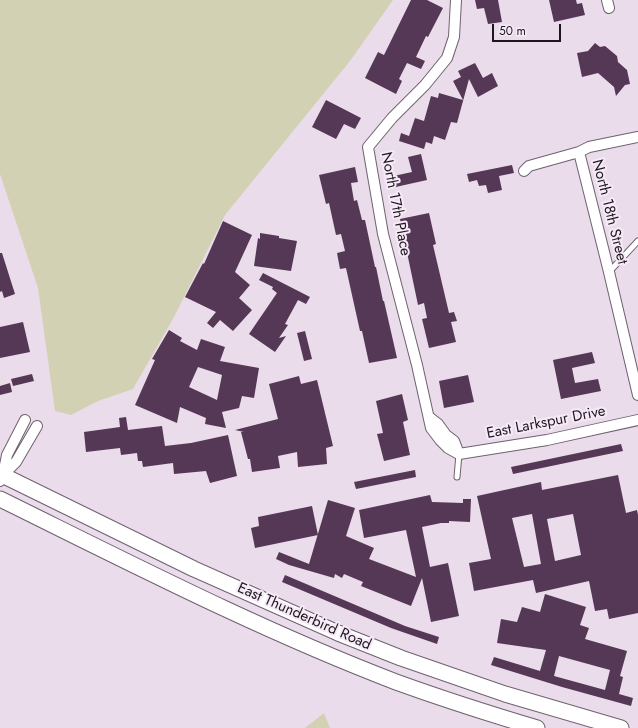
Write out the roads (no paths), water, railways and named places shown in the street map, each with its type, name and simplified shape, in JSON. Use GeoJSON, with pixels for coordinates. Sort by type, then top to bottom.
{"type":"FeatureCollection","features":[{"type":"Feature","properties":{"kind":"main road","name":"East Thunderbird Road"},"geometry":{"type":"LineString","coordinates":[[1,477],[194,569],[338,634],[504,694],[621,728]]}},
{"type":"Feature","properties":{"kind":"main road","name":"East Thunderbird Road"},"geometry":{"type":"LineString","coordinates":[[0,499],[184,590],[257,624],[395,681],[459,704],[537,728]]}},
{"type":"Feature","properties":{"kind":"street","name":"North 17th Place"},"geometry":{"type":"LineString","coordinates":[[456,0],[454,38],[447,58],[425,85],[392,118],[368,147],[384,234],[429,417],[438,424],[446,435],[454,441],[459,454]]}},
{"type":"Feature","properties":{"kind":"street"},"geometry":{"type":"LineString","coordinates":[[524,171],[529,166],[579,152],[589,147],[638,137]]}},
{"type":"Feature","properties":{"kind":"street","name":"North 18th Street"},"geometry":{"type":"LineString","coordinates":[[579,152],[638,395]]}},
{"type":"Feature","properties":{"kind":"street"},"geometry":{"type":"LineString","coordinates":[[1,477],[7,455],[25,420]]}},
{"type":"Feature","properties":{"kind":"street","name":"East Larkspur Drive"},"geometry":{"type":"LineString","coordinates":[[459,454],[547,440],[638,420]]}},
{"type":"Feature","properties":{"kind":"street"},"geometry":{"type":"LineString","coordinates":[[1,477],[16,462],[37,426]]}},
{"type":"Feature","properties":{"kind":"lane"},"geometry":{"type":"LineString","coordinates":[[609,272],[638,241]]}},
{"type":"Feature","properties":{"kind":"lane"},"geometry":{"type":"LineString","coordinates":[[457,477],[459,454]]}}]}
